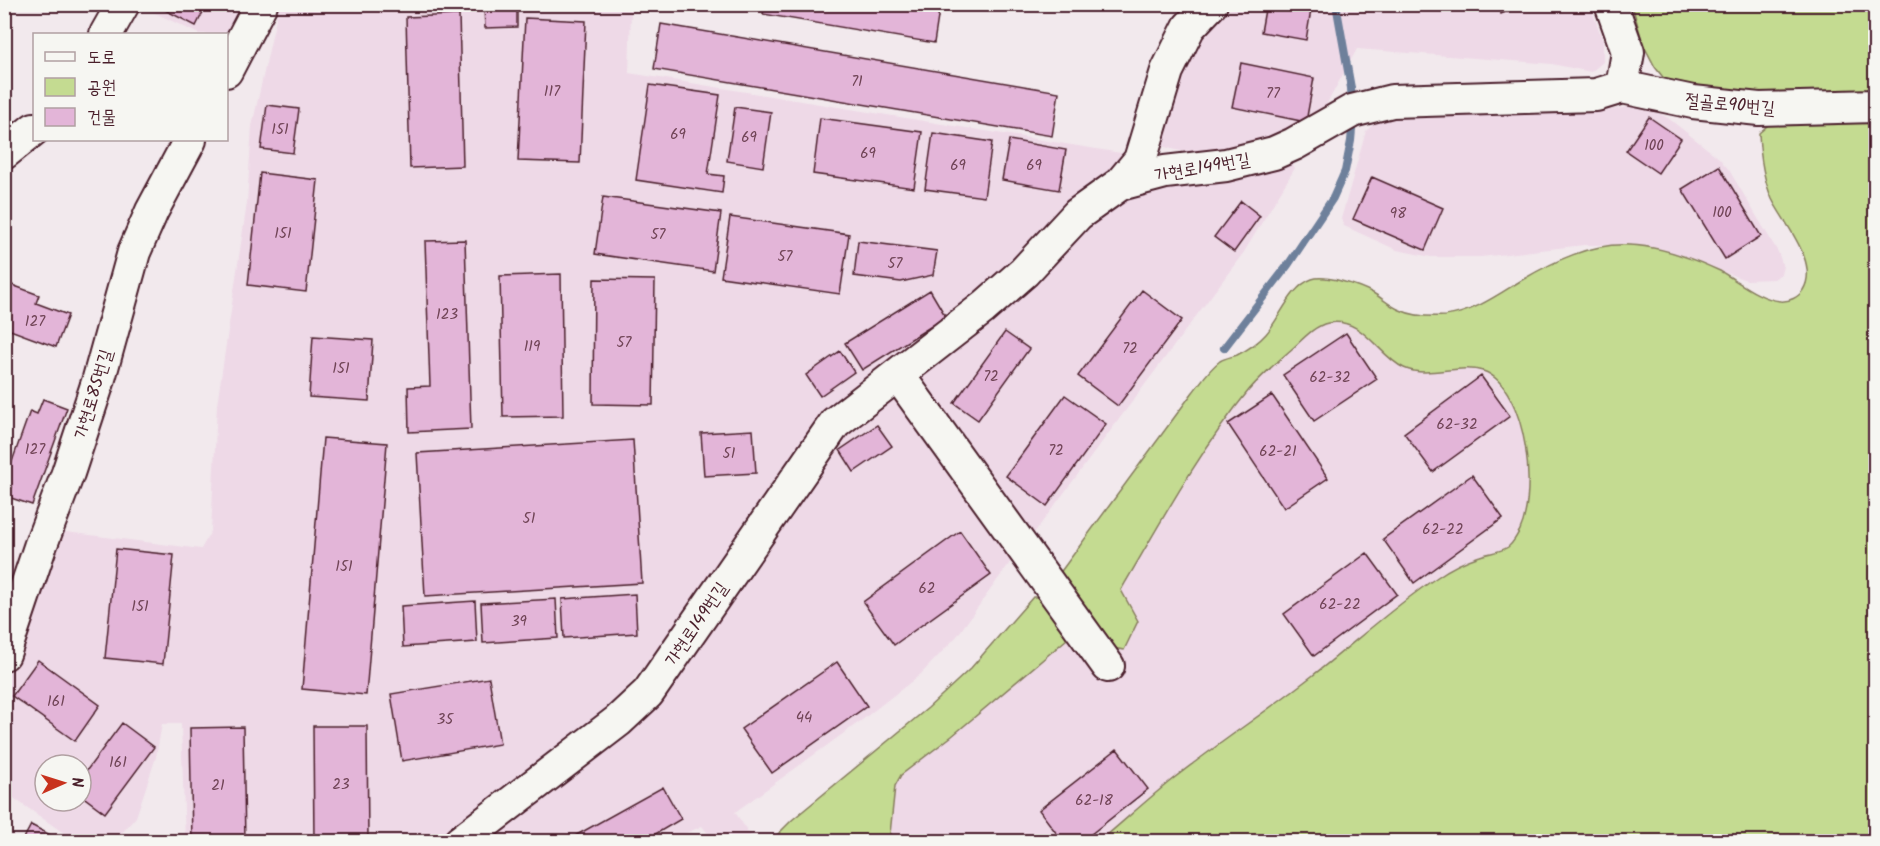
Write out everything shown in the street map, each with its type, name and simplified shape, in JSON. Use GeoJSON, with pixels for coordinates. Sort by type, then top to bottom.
{"type":"FeatureCollection","features":[{"type":"Feature","properties":{"kind":"lane"},"geometry":{"type":"LineString","coordinates":[[107,33],[123,4]]}},
{"type":"Feature","properties":{"kind":"lane"},"geometry":{"type":"LineString","coordinates":[[228,67],[261,4]]}},
{"type":"Feature","properties":{"kind":"lane"},"geometry":{"type":"LineString","coordinates":[[1120,184],[1140,160],[1167,71],[1189,27],[1211,4]]}},
{"type":"Feature","properties":{"kind":"lane"},"geometry":{"type":"LineString","coordinates":[[1611,4],[1628,52],[1622,87]]}},
{"type":"Feature","properties":{"kind":"lane","name":"가현로149번길"},"geometry":{"type":"LineString","coordinates":[[460,842],[618,721],[648,693],[835,423],[983,308],[1024,272],[1078,214],[1120,184],[1165,172],[1226,165],[1274,153],[1352,111],[1392,101],[1596,95],[1622,87]]}},
{"type":"Feature","properties":{"kind":"lane","name":"절골로90번길"},"geometry":{"type":"LineString","coordinates":[[1622,87],[1693,102],[1758,109],[1875,105]]}},
{"type":"Feature","properties":{"kind":"lane"},"geometry":{"type":"LineString","coordinates":[[4,153],[33,130]]}},
{"type":"Feature","properties":{"kind":"lane","name":"가현로85번길"},"geometry":{"type":"LineString","coordinates":[[4,654],[91,402],[134,252],[152,211],[189,141]]}},
{"type":"Feature","properties":{"kind":"lane"},"geometry":{"type":"LineString","coordinates":[[898,375],[1108,666]]}},
{"type":"Feature","properties":{"kind":"shaded area"},"geometry":{"type":"Polygon","coordinates":[[[152,5],[249,5],[228,46],[228,33],[197,33],[149,10],[152,5]]]}},
{"type":"Feature","properties":{"kind":"shaded area"},"geometry":{"type":"Polygon","coordinates":[[[279,5],[662,5],[631,12],[629,73],[1127,154],[1114,172],[924,340],[834,401],[812,425],[653,656],[624,691],[601,713],[435,841],[185,841],[181,724],[162,724],[156,757],[136,817],[115,841],[75,841],[35,813],[93,813],[93,753],[33,753],[33,812],[5,792],[5,684],[58,531],[201,549],[211,531],[217,405],[247,203],[252,126],[279,5]]]}},
{"type":"Feature","properties":{"kind":"shaded area"},"geometry":{"type":"Polygon","coordinates":[[[1237,5],[1590,5],[1603,41],[1603,62],[1591,72],[1552,64],[1357,49],[1319,118],[1285,138],[1219,157],[1188,153],[1161,146],[1180,75],[1191,50],[1222,14],[1237,5]]]}},
{"type":"Feature","properties":{"kind":"shaded area"},"geometry":{"type":"Polygon","coordinates":[[[1633,106],[1651,109],[1668,118],[1719,158],[1729,170],[1778,252],[1783,266],[1781,274],[1774,279],[1746,280],[1655,248],[1627,245],[1584,245],[1481,257],[1431,257],[1397,250],[1344,226],[1341,219],[1366,131],[1376,122],[1404,116],[1604,111],[1633,106]]]}},
{"type":"Feature","properties":{"kind":"shaded area"},"geometry":{"type":"Polygon","coordinates":[[[1292,164],[1295,168],[1244,252],[1031,537],[1092,615],[1113,648],[1121,591],[1205,449],[1251,388],[1279,360],[1313,330],[1327,323],[1341,323],[1354,327],[1374,341],[1393,360],[1405,368],[1422,372],[1470,369],[1486,372],[1510,398],[1519,418],[1529,477],[1527,505],[1519,533],[1507,548],[1479,556],[1435,578],[1311,677],[1173,779],[1100,841],[892,841],[890,834],[895,786],[901,775],[952,736],[1073,634],[1014,557],[957,636],[921,674],[735,812],[754,841],[714,841],[702,826],[669,841],[475,842],[661,700],[686,670],[739,591],[793,502],[844,434],[1062,245],[1123,199],[1139,192],[1292,164]]]}},
{"type":"Feature","properties":{"kind":"green space"},"geometry":{"type":"Polygon","coordinates":[[[1632,5],[1875,5],[1875,95],[1700,94],[1666,81],[1655,67],[1643,44],[1632,5]]]}},
{"type":"Feature","properties":{"kind":"green space"},"geometry":{"type":"Polygon","coordinates":[[[1875,116],[1875,841],[1100,841],[1174,778],[1312,676],[1420,589],[1457,565],[1508,547],[1516,537],[1523,521],[1528,473],[1525,447],[1520,421],[1511,398],[1498,381],[1483,371],[1473,369],[1423,372],[1404,368],[1351,325],[1340,322],[1328,323],[1309,333],[1254,384],[1197,462],[1121,590],[1138,621],[1124,650],[1113,648],[1092,615],[1059,574],[1216,364],[1253,346],[1266,334],[1292,295],[1304,283],[1318,278],[1334,279],[1360,287],[1405,312],[1422,316],[1445,316],[1476,307],[1560,260],[1587,250],[1629,245],[1664,250],[1687,257],[1720,271],[1764,297],[1780,301],[1790,300],[1803,290],[1807,279],[1807,268],[1804,255],[1772,199],[1766,183],[1759,133],[1773,121],[1875,116]]]}},
{"type":"Feature","properties":{"kind":"green space"},"geometry":{"type":"Polygon","coordinates":[[[1033,597],[1042,597],[1073,634],[952,736],[901,775],[895,786],[890,834],[892,841],[770,842],[792,820],[928,708],[971,668],[1033,597]]]}},
{"type":"Feature","properties":{"kind":"building"},"geometry":{"type":"Polygon","coordinates":[[[160,4],[207,4],[196,26],[159,7],[160,4]]]}},
{"type":"Feature","properties":{"kind":"building"},"geometry":{"type":"Polygon","coordinates":[[[765,4],[940,4],[934,43],[763,14],[765,4]]]}},
{"type":"Feature","properties":{"kind":"building"},"geometry":{"type":"Polygon","coordinates":[[[1266,4],[1312,4],[1306,40],[1261,32],[1266,4]]]}},
{"type":"Feature","properties":{"kind":"building"},"geometry":{"type":"Polygon","coordinates":[[[1498,4],[1525,4],[1501,14],[1498,4]]]}},
{"type":"Feature","properties":{"kind":"building"},"geometry":{"type":"Polygon","coordinates":[[[517,7],[517,27],[485,28],[484,8],[517,7]]]}},
{"type":"Feature","properties":{"kind":"building"},"geometry":{"type":"Polygon","coordinates":[[[459,15],[463,166],[410,168],[406,17],[459,15]]]}},
{"type":"Feature","properties":{"kind":"building"},"geometry":{"type":"Polygon","coordinates":[[[525,18],[586,21],[580,163],[518,161],[525,18]]]}},
{"type":"Feature","properties":{"kind":"building"},"geometry":{"type":"Polygon","coordinates":[[[661,24],[1059,92],[1052,136],[654,69],[661,24]]]}},
{"type":"Feature","properties":{"kind":"building"},"geometry":{"type":"Polygon","coordinates":[[[1241,63],[1314,78],[1306,122],[1232,107],[1241,63]]]}},
{"type":"Feature","properties":{"kind":"building"},"geometry":{"type":"Polygon","coordinates":[[[650,85],[720,95],[708,174],[724,176],[722,193],[636,180],[650,85]]]}},
{"type":"Feature","properties":{"kind":"building"},"geometry":{"type":"Polygon","coordinates":[[[267,105],[299,109],[293,153],[261,149],[267,105]]]}},
{"type":"Feature","properties":{"kind":"building"},"geometry":{"type":"Polygon","coordinates":[[[735,107],[771,112],[763,167],[727,161],[735,107]]]}},
{"type":"Feature","properties":{"kind":"building"},"geometry":{"type":"Polygon","coordinates":[[[1649,117],[1681,139],[1658,173],[1626,151],[1649,117]]]}},
{"type":"Feature","properties":{"kind":"building"},"geometry":{"type":"Polygon","coordinates":[[[820,118],[922,132],[914,188],[813,174],[820,118]]]}},
{"type":"Feature","properties":{"kind":"building"},"geometry":{"type":"Polygon","coordinates":[[[933,133],[992,142],[984,197],[925,189],[933,133]]]}},
{"type":"Feature","properties":{"kind":"building"},"geometry":{"type":"Polygon","coordinates":[[[1009,140],[1066,150],[1059,190],[1002,180],[1009,140]]]}},
{"type":"Feature","properties":{"kind":"building"},"geometry":{"type":"Polygon","coordinates":[[[1719,166],[1761,236],[1725,259],[1682,189],[1719,166]]]}},
{"type":"Feature","properties":{"kind":"building"},"geometry":{"type":"Polygon","coordinates":[[[260,173],[318,180],[306,292],[248,285],[260,173]]]}},
{"type":"Feature","properties":{"kind":"building"},"geometry":{"type":"Polygon","coordinates":[[[1372,177],[1443,208],[1425,250],[1353,219],[1372,177]]]}},
{"type":"Feature","properties":{"kind":"building"},"geometry":{"type":"Polygon","coordinates":[[[603,197],[721,213],[713,271],[595,254],[603,197]]]}},
{"type":"Feature","properties":{"kind":"building"},"geometry":{"type":"Polygon","coordinates":[[[1241,201],[1260,216],[1234,252],[1214,237],[1241,201]]]}},
{"type":"Feature","properties":{"kind":"building"},"geometry":{"type":"Polygon","coordinates":[[[730,217],[849,234],[840,294],[721,277],[730,217]]]}},
{"type":"Feature","properties":{"kind":"building"},"geometry":{"type":"Polygon","coordinates":[[[465,240],[471,429],[409,432],[408,387],[430,386],[425,241],[465,240]]]}},
{"type":"Feature","properties":{"kind":"building"},"geometry":{"type":"Polygon","coordinates":[[[858,241],[937,251],[933,275],[901,282],[854,276],[858,241]]]}},
{"type":"Feature","properties":{"kind":"building"},"geometry":{"type":"Polygon","coordinates":[[[561,274],[563,416],[503,417],[500,276],[561,274]]]}},
{"type":"Feature","properties":{"kind":"building"},"geometry":{"type":"Polygon","coordinates":[[[594,279],[655,280],[653,405],[593,404],[594,279]]]}},
{"type":"Feature","properties":{"kind":"building"},"geometry":{"type":"Polygon","coordinates":[[[4,282],[39,295],[36,303],[68,315],[56,347],[5,328],[9,338],[4,350],[4,282]]]}},
{"type":"Feature","properties":{"kind":"building"},"geometry":{"type":"Polygon","coordinates":[[[930,290],[946,317],[862,370],[845,343],[930,290]]]}},
{"type":"Feature","properties":{"kind":"building"},"geometry":{"type":"Polygon","coordinates":[[[1142,290],[1182,320],[1118,406],[1078,376],[1142,290]]]}},
{"type":"Feature","properties":{"kind":"building"},"geometry":{"type":"Polygon","coordinates":[[[1005,332],[1029,349],[978,420],[954,403],[1005,332]]]}},
{"type":"Feature","properties":{"kind":"building"},"geometry":{"type":"Polygon","coordinates":[[[1346,333],[1377,379],[1314,421],[1283,375],[1346,333]]]}},
{"type":"Feature","properties":{"kind":"building"},"geometry":{"type":"Polygon","coordinates":[[[313,336],[373,340],[369,401],[309,397],[313,336]]]}},
{"type":"Feature","properties":{"kind":"building"},"geometry":{"type":"Polygon","coordinates":[[[840,351],[854,372],[820,396],[806,375],[840,351]]]}},
{"type":"Feature","properties":{"kind":"building"},"geometry":{"type":"Polygon","coordinates":[[[1481,376],[1510,416],[1433,472],[1404,433],[1481,376]]]}},
{"type":"Feature","properties":{"kind":"building"},"geometry":{"type":"Polygon","coordinates":[[[1065,395],[1106,424],[1047,506],[1006,476],[1065,395]]]}},
{"type":"Feature","properties":{"kind":"building"},"geometry":{"type":"Polygon","coordinates":[[[1272,395],[1328,478],[1284,508],[1228,424],[1272,395]]]}},
{"type":"Feature","properties":{"kind":"building"},"geometry":{"type":"Polygon","coordinates":[[[43,399],[67,408],[32,505],[8,497],[12,487],[4,484],[30,411],[37,414],[43,399]]]}},
{"type":"Feature","properties":{"kind":"building"},"geometry":{"type":"Polygon","coordinates":[[[877,425],[892,446],[854,472],[840,450],[877,425]]]}},
{"type":"Feature","properties":{"kind":"building"},"geometry":{"type":"Polygon","coordinates":[[[753,430],[756,473],[704,476],[701,433],[753,430]]]}},
{"type":"Feature","properties":{"kind":"building"},"geometry":{"type":"Polygon","coordinates":[[[323,438],[387,443],[366,695],[302,689],[323,438]]]}},
{"type":"Feature","properties":{"kind":"building"},"geometry":{"type":"Polygon","coordinates":[[[633,440],[642,583],[425,596],[417,453],[633,440]]]}},
{"type":"Feature","properties":{"kind":"building"},"geometry":{"type":"Polygon","coordinates":[[[1472,475],[1503,518],[1414,583],[1383,539],[1472,475]]]}},
{"type":"Feature","properties":{"kind":"building"},"geometry":{"type":"Polygon","coordinates":[[[960,531],[991,575],[894,645],[863,602],[960,531]]]}},
{"type":"Feature","properties":{"kind":"building"},"geometry":{"type":"Polygon","coordinates":[[[116,549],[174,555],[163,664],[105,658],[116,549]]]}},
{"type":"Feature","properties":{"kind":"building"},"geometry":{"type":"Polygon","coordinates":[[[1367,553],[1397,594],[1314,656],[1284,614],[1367,553]]]}},
{"type":"Feature","properties":{"kind":"building"},"geometry":{"type":"Polygon","coordinates":[[[635,594],[637,633],[564,638],[562,599],[635,594]]]}},
{"type":"Feature","properties":{"kind":"building"},"geometry":{"type":"Polygon","coordinates":[[[556,599],[558,638],[483,643],[481,603],[556,599]]]}},
{"type":"Feature","properties":{"kind":"building"},"geometry":{"type":"Polygon","coordinates":[[[475,601],[477,642],[403,647],[401,606],[475,601]]]}},
{"type":"Feature","properties":{"kind":"building"},"geometry":{"type":"Polygon","coordinates":[[[38,660],[100,705],[75,741],[12,696],[38,660]]]}},
{"type":"Feature","properties":{"kind":"building"},"geometry":{"type":"Polygon","coordinates":[[[837,662],[867,706],[772,773],[741,729],[837,662]]]}},
{"type":"Feature","properties":{"kind":"building"},"geometry":{"type":"Polygon","coordinates":[[[489,678],[500,744],[402,761],[391,694],[489,678]]]}},
{"type":"Feature","properties":{"kind":"building"},"geometry":{"type":"Polygon","coordinates":[[[122,723],[154,747],[105,813],[93,804],[93,762],[122,723]]]}},
{"type":"Feature","properties":{"kind":"building"},"geometry":{"type":"Polygon","coordinates":[[[313,726],[367,726],[368,842],[314,842],[313,726]]]}},
{"type":"Feature","properties":{"kind":"building"},"geometry":{"type":"Polygon","coordinates":[[[243,727],[245,842],[192,842],[190,728],[243,727]]]}},
{"type":"Feature","properties":{"kind":"building"},"geometry":{"type":"Polygon","coordinates":[[[1117,749],[1148,789],[1081,842],[1063,842],[1039,810],[1117,749]]]}},
{"type":"Feature","properties":{"kind":"building"},"geometry":{"type":"Polygon","coordinates":[[[663,787],[681,819],[642,842],[564,842],[663,787]]]}},
{"type":"Feature","properties":{"kind":"building"},"geometry":{"type":"Polygon","coordinates":[[[31,825],[58,839],[56,842],[22,842],[31,825]]]}},
{"type":"Feature","properties":{"kind":"waterway"},"geometry":{"type":"LineString","coordinates":[[1336,4],[1352,105]]}},
{"type":"Feature","properties":{"kind":"waterway"},"geometry":{"type":"LineString","coordinates":[[1224,348],[1288,265],[1333,198],[1345,171],[1353,118]]}}]}
